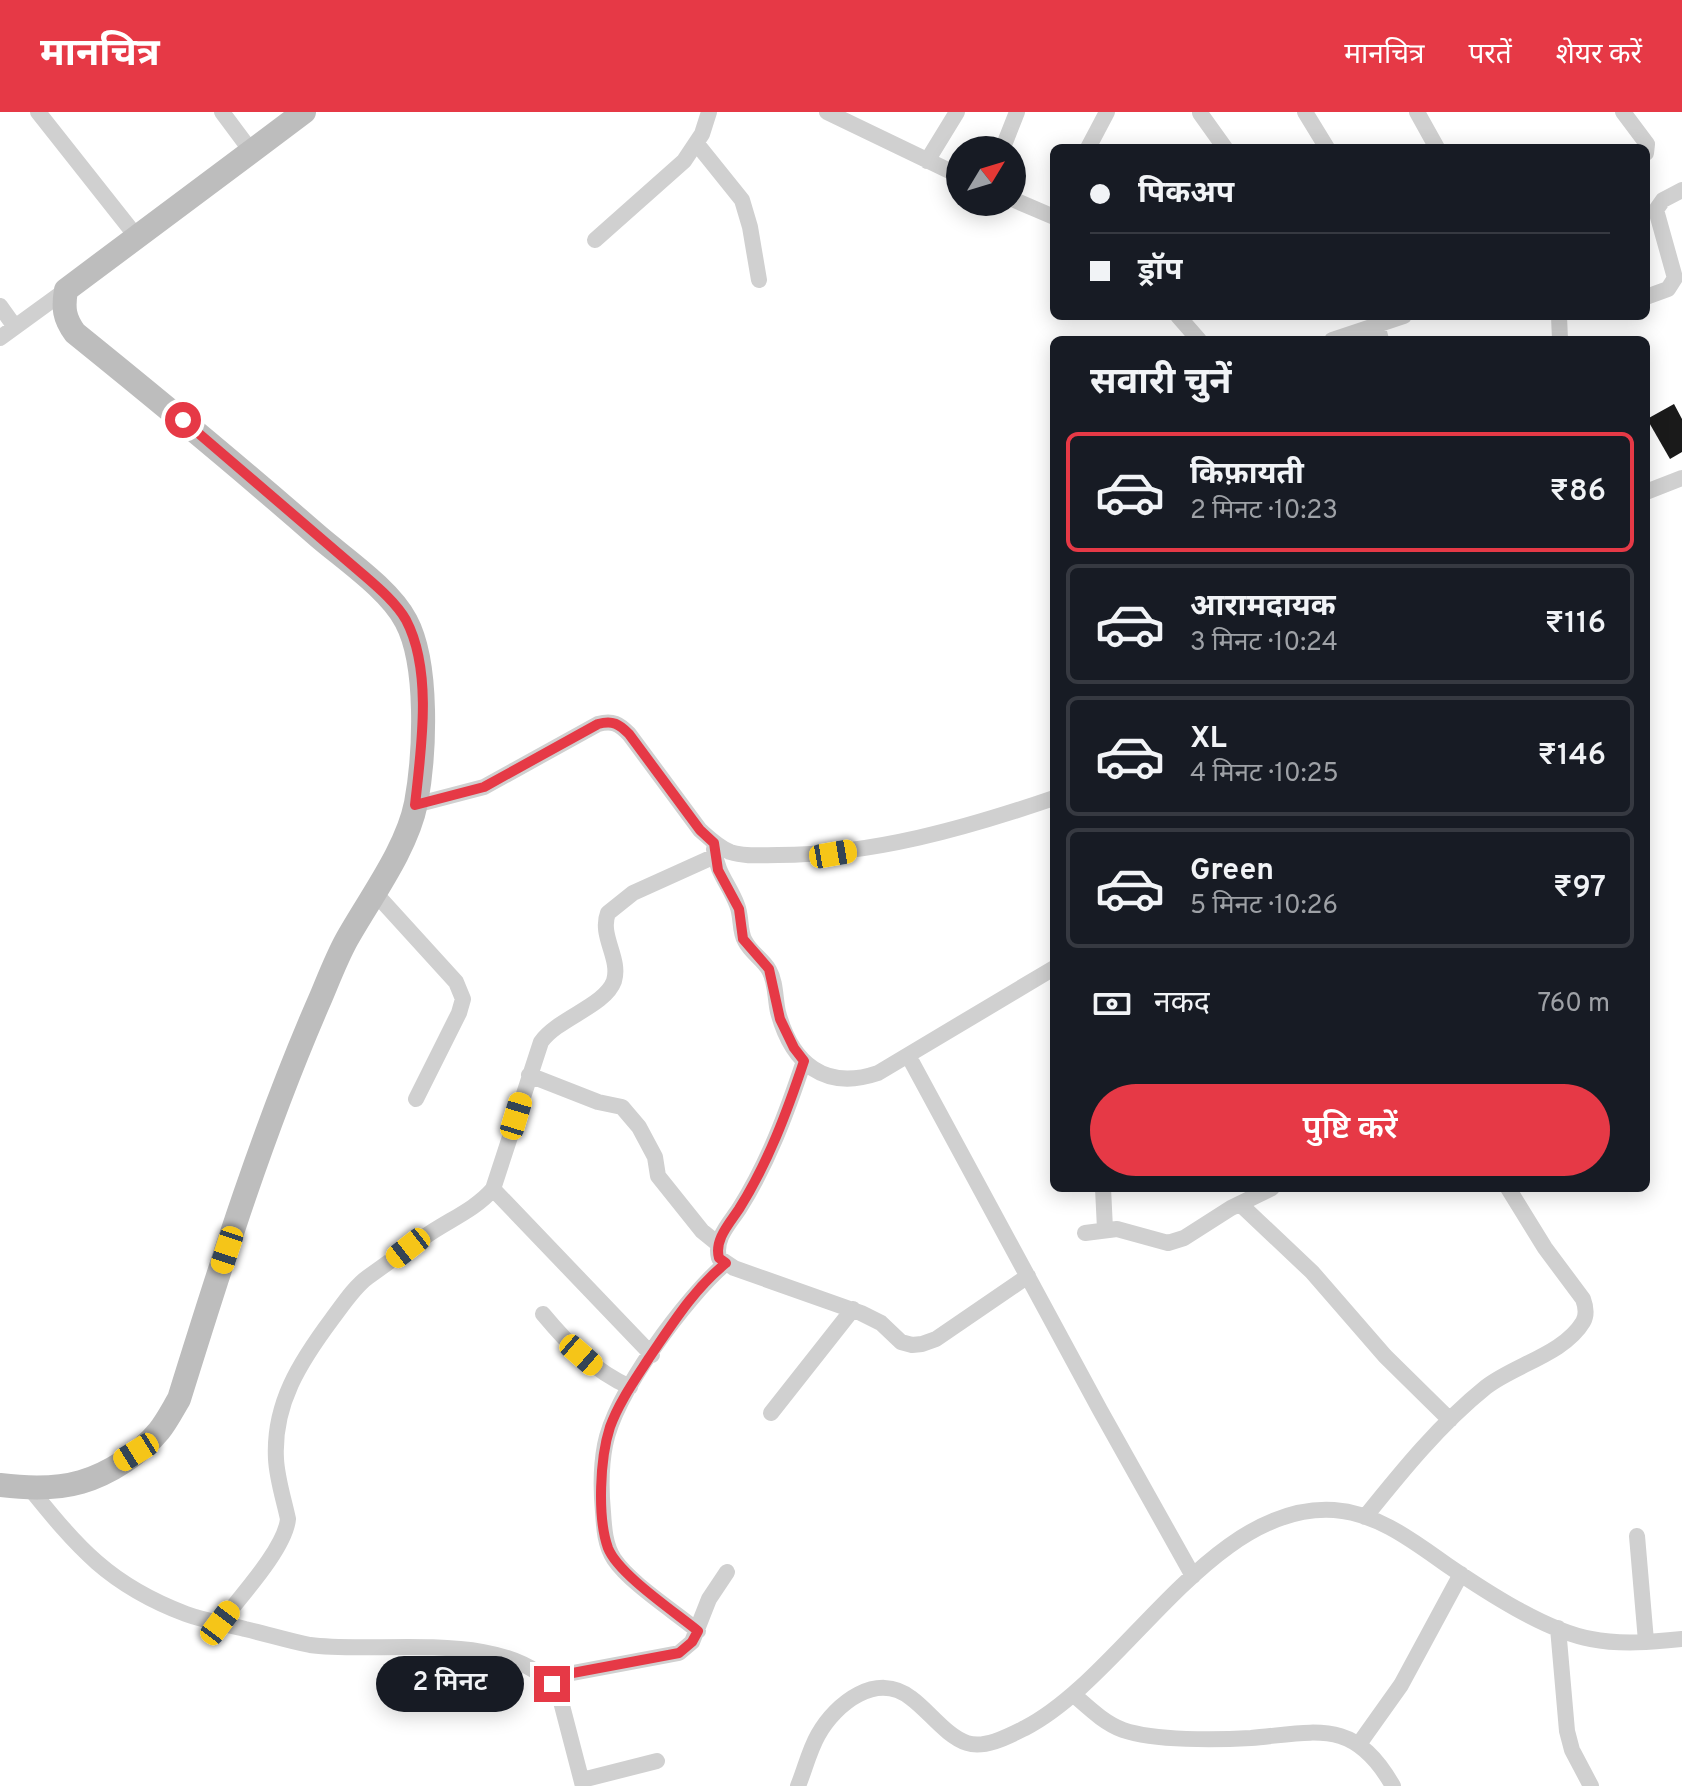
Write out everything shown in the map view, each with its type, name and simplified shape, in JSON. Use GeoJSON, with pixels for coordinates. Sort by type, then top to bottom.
{"type":"FeatureCollection","features":[{"type":"Feature","properties":{"kind":"street"},"geometry":{"type":"LineString","coordinates":[[38,112],[136,236]]}},
{"type":"Feature","properties":{"kind":"street"},"geometry":{"type":"LineString","coordinates":[[222,112],[251,151]]}},
{"type":"Feature","properties":{"kind":"street"},"geometry":{"type":"LineString","coordinates":[[0,338],[304,112]]}},
{"type":"Feature","properties":{"kind":"street"},"geometry":{"type":"LineString","coordinates":[[595,240],[684,161],[697,144],[709,112]]}},
{"type":"Feature","properties":{"kind":"street"},"geometry":{"type":"LineString","coordinates":[[827,112],[946,170]]}},
{"type":"Feature","properties":{"kind":"street"},"geometry":{"type":"LineString","coordinates":[[927,161],[957,112]]}},
{"type":"Feature","properties":{"kind":"street"},"geometry":{"type":"LineString","coordinates":[[1008,136],[1017,112]]}},
{"type":"Feature","properties":{"kind":"street"},"geometry":{"type":"LineString","coordinates":[[1090,144],[1107,112]]}},
{"type":"Feature","properties":{"kind":"street"},"geometry":{"type":"LineString","coordinates":[[1305,112],[1325,144]]}},
{"type":"Feature","properties":{"kind":"street"},"geometry":{"type":"LineString","coordinates":[[1417,112],[1435,144]]}},
{"type":"Feature","properties":{"kind":"street"},"geometry":{"type":"LineString","coordinates":[[1623,112],[1647,144]]}},
{"type":"Feature","properties":{"kind":"street"},"geometry":{"type":"LineString","coordinates":[[1200,113],[1222,144]]}},
{"type":"Feature","properties":{"kind":"street"},"geometry":{"type":"LineString","coordinates":[[697,144],[742,200],[759,280]]}},
{"type":"Feature","properties":{"kind":"street"},"geometry":{"type":"LineString","coordinates":[[1650,296],[1668,289],[1675,278],[1656,210],[1663,200],[1682,190]]}},
{"type":"Feature","properties":{"kind":"street"},"geometry":{"type":"LineString","coordinates":[[1026,204],[1050,213]]}},
{"type":"Feature","properties":{"kind":"street"},"geometry":{"type":"LineString","coordinates":[[0,1485],[80,1483],[136,1452],[158,1431],[179,1399],[256,1164],[290,1073],[346,941],[400,845],[415,805],[421,730],[422,683],[417,647],[405,618],[359,571],[205,437],[75,333],[65,319],[63,306],[66,290]]}},
{"type":"Feature","properties":{"kind":"street"},"geometry":{"type":"LineString","coordinates":[[0,306],[15,327]]}},
{"type":"Feature","properties":{"kind":"street"},"geometry":{"type":"LineString","coordinates":[[1182,320],[1196,336]]}},
{"type":"Feature","properties":{"kind":"street"},"geometry":{"type":"LineString","coordinates":[[1346,336],[1378,327]]}},
{"type":"Feature","properties":{"kind":"street"},"geometry":{"type":"LineString","coordinates":[[1650,490],[1682,478]]}},
{"type":"Feature","properties":{"kind":"street"},"geometry":{"type":"LineString","coordinates":[[415,805],[484,787],[598,724],[609,721],[620,725],[714,850],[718,870],[739,909],[743,939],[769,969],[780,1019],[794,1048],[804,1061],[823,1076],[848,1080],[878,1073],[1050,970]]}},
{"type":"Feature","properties":{"kind":"street"},"geometry":{"type":"LineString","coordinates":[[220,1623],[279,1546],[287,1527],[276,1444],[286,1391],[305,1356],[340,1308],[367,1278],[442,1223],[476,1206],[493,1189],[537,1051],[548,1032],[599,999],[615,980],[605,921],[614,906],[714,850],[749,855],[833,854],[921,836],[1050,799]]}},
{"type":"Feature","properties":{"kind":"street"},"geometry":{"type":"LineString","coordinates":[[375,893],[456,982],[463,999],[416,1099]]}},
{"type":"Feature","properties":{"kind":"street"},"geometry":{"type":"LineString","coordinates":[[909,1057],[1193,1576]]}},
{"type":"Feature","properties":{"kind":"street"},"geometry":{"type":"LineString","coordinates":[[804,1061],[770,1151],[718,1244],[719,1258],[734,1268],[853,1309],[881,1323],[901,1342],[912,1345],[936,1339],[1028,1276]]}},
{"type":"Feature","properties":{"kind":"street"},"geometry":{"type":"LineString","coordinates":[[529,1075],[598,1102],[622,1107],[639,1127],[655,1157],[658,1176],[702,1231],[718,1244]]}},
{"type":"Feature","properties":{"kind":"street"},"geometry":{"type":"LineString","coordinates":[[493,1189],[652,1355]]}},
{"type":"Feature","properties":{"kind":"street"},"geometry":{"type":"LineString","coordinates":[[1103,1192],[1105,1229]]}},
{"type":"Feature","properties":{"kind":"street"},"geometry":{"type":"LineString","coordinates":[[1085,1233],[1105,1229],[1126,1230],[1168,1243],[1195,1232],[1264,1192]]}},
{"type":"Feature","properties":{"kind":"street"},"geometry":{"type":"LineString","coordinates":[[1365,1517],[1450,1420],[1495,1380],[1559,1344],[1576,1330],[1585,1315],[1583,1299],[1545,1248],[1510,1192]]}},
{"type":"Feature","properties":{"kind":"street"},"geometry":{"type":"LineString","coordinates":[[1240,1204],[1312,1272],[1385,1356],[1450,1420]]}},
{"type":"Feature","properties":{"kind":"street"},"geometry":{"type":"LineString","coordinates":[[698,1631],[624,1571],[608,1549],[602,1499],[605,1446],[611,1425],[630,1387],[692,1295],[726,1263]]}},
{"type":"Feature","properties":{"kind":"street"},"geometry":{"type":"LineString","coordinates":[[771,1413],[853,1309]]}},
{"type":"Feature","properties":{"kind":"street"},"geometry":{"type":"LineString","coordinates":[[543,1314],[566,1341],[595,1367],[630,1387]]}},
{"type":"Feature","properties":{"kind":"street"},"geometry":{"type":"LineString","coordinates":[[28,1486],[83,1553],[101,1569],[152,1599],[188,1615],[309,1645],[344,1648],[433,1646],[530,1666],[546,1678],[559,1694],[583,1783],[657,1761]]}},
{"type":"Feature","properties":{"kind":"street"},"geometry":{"type":"LineString","coordinates":[[798,1786],[818,1735],[844,1706],[871,1688],[885,1686],[909,1696],[955,1737],[968,1744],[980,1745],[998,1740],[1026,1727],[1074,1695],[1193,1576],[1244,1536],[1298,1512],[1337,1510],[1382,1523],[1461,1574],[1558,1628],[1593,1640],[1682,1639]]}},
{"type":"Feature","properties":{"kind":"street"},"geometry":{"type":"LineString","coordinates":[[1637,1536],[1646,1641]]}},
{"type":"Feature","properties":{"kind":"street"},"geometry":{"type":"LineString","coordinates":[[546,1678],[679,1653],[692,1642],[709,1599],[727,1572]]}},
{"type":"Feature","properties":{"kind":"street"},"geometry":{"type":"LineString","coordinates":[[1359,1744],[1401,1685],[1461,1574]]}},
{"type":"Feature","properties":{"kind":"street"},"geometry":{"type":"LineString","coordinates":[[1558,1628],[1567,1731],[1572,1750],[1591,1786]]}},
{"type":"Feature","properties":{"kind":"street"},"geometry":{"type":"LineString","coordinates":[[1074,1695],[1106,1721],[1136,1733],[1236,1738],[1302,1731],[1337,1735],[1359,1744],[1373,1757],[1393,1786]]}},
{"type":"Feature","properties":{"kind":"building"},"geometry":{"type":"Polygon","coordinates":[[[1674,404],[1682,419],[1682,452],[1670,459],[1650,424],[1650,417],[1674,404]]]}},
{"type":"Feature","properties":{"kind":"route"},"geometry":{"type":"LineString","coordinates":[[183,420],[359,571],[405,618],[417,647],[422,683],[415,805],[484,787],[598,724],[609,721],[620,725],[629,734],[700,830],[714,843],[718,870],[739,909],[743,939],[769,969],[780,1019],[804,1061],[770,1151],[747,1196],[720,1238],[717,1250],[719,1258],[726,1263],[704,1281],[682,1308],[630,1387],[611,1425],[605,1446],[602,1499],[608,1549],[624,1571],[698,1631],[687,1648],[679,1653],[546,1678],[552,1684]]}}]}
